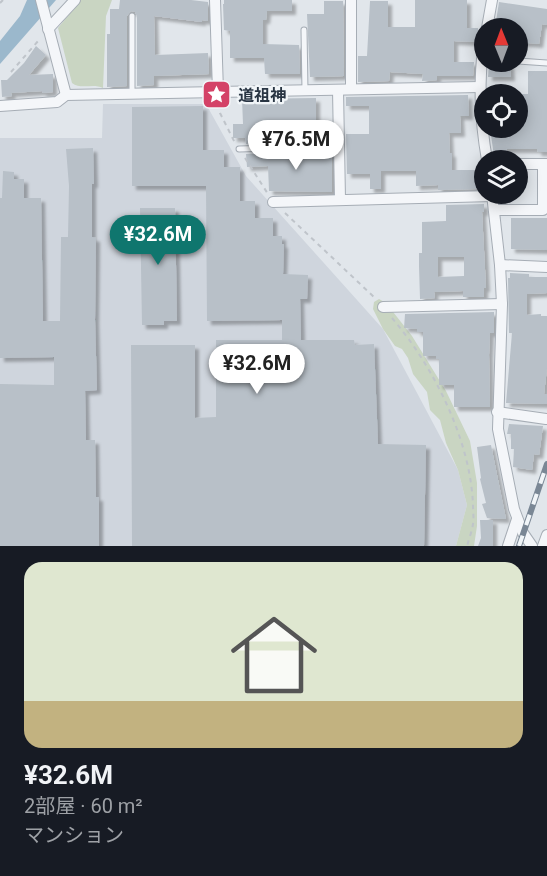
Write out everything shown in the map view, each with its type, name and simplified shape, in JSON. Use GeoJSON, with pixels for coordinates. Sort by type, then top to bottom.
{"type":"FeatureCollection","features":[{"type":"Feature","properties":{"kind":"street"},"geometry":{"type":"LineString","coordinates":[[41,0],[66,95]]}},
{"type":"Feature","properties":{"kind":"street"},"geometry":{"type":"LineString","coordinates":[[48,26],[75,0]]}},
{"type":"Feature","properties":{"kind":"street"},"geometry":{"type":"LineString","coordinates":[[215,0],[218,91]]}},
{"type":"Feature","properties":{"kind":"street"},"geometry":{"type":"LineString","coordinates":[[351,0],[351,90]]}},
{"type":"Feature","properties":{"kind":"street"},"geometry":{"type":"LineString","coordinates":[[489,18],[492,0]]}},
{"type":"Feature","properties":{"kind":"street"},"geometry":{"type":"LineString","coordinates":[[0,106],[57,102],[66,95],[474,87]]}},
{"type":"Feature","properties":{"kind":"street"},"geometry":{"type":"LineString","coordinates":[[338,90],[340,199]]}},
{"type":"Feature","properties":{"kind":"street"},"geometry":{"type":"LineString","coordinates":[[494,210],[543,210],[545,164],[528,164]]}},
{"type":"Feature","properties":{"kind":"street"},"geometry":{"type":"LineString","coordinates":[[273,202],[474,195]]}},
{"type":"Feature","properties":{"kind":"street"},"geometry":{"type":"LineString","coordinates":[[493,204],[502,304],[498,429],[517,519],[532,546]]}},
{"type":"Feature","properties":{"kind":"street"},"geometry":{"type":"LineString","coordinates":[[500,265],[547,267]]}},
{"type":"Feature","properties":{"kind":"street"},"geometry":{"type":"LineString","coordinates":[[383,307],[502,304]]}},
{"type":"Feature","properties":{"kind":"street"},"geometry":{"type":"LineString","coordinates":[[497,412],[546,419]]}},
{"type":"Feature","properties":{"kind":"street"},"geometry":{"type":"LineString","coordinates":[[508,546],[517,519]]}},
{"type":"Feature","properties":{"kind":"street"},"geometry":{"type":"LineString","coordinates":[[543,546],[547,535]]}},
{"type":"Feature","properties":{"kind":"lane"},"geometry":{"type":"LineString","coordinates":[[132,16],[132,94]]}},
{"type":"Feature","properties":{"kind":"lane"},"geometry":{"type":"LineString","coordinates":[[304,30],[305,90]]}},
{"type":"Feature","properties":{"kind":"lane"},"geometry":{"type":"LineString","coordinates":[[528,62],[547,63]]}},
{"type":"Feature","properties":{"kind":"lane"},"geometry":{"type":"LineString","coordinates":[[239,149],[339,146]]}},
{"type":"Feature","properties":{"kind":"path"},"geometry":{"type":"LineString","coordinates":[[11,72],[48,26]]}},
{"type":"Feature","properties":{"kind":"path"},"geometry":{"type":"LineString","coordinates":[[273,202],[371,292],[403,330],[436,384],[460,436],[472,483],[474,523],[467,546]]}},
{"type":"Feature","properties":{"kind":"shaded area"},"geometry":{"type":"Polygon","coordinates":[[[103,104],[206,104],[246,176],[383,329],[458,470],[467,505],[456,546],[0,546],[0,138],[102,138],[103,104]]]}},
{"type":"Feature","properties":{"kind":"green space"},"geometry":{"type":"Polygon","coordinates":[[[81,0],[112,0],[106,16],[103,88],[79,86],[72,83],[58,28],[81,0]]]}},
{"type":"Feature","properties":{"kind":"green space"},"geometry":{"type":"Polygon","coordinates":[[[379,299],[386,303],[412,336],[446,391],[470,441],[477,483],[477,526],[474,546],[456,546],[467,505],[458,470],[446,443],[440,420],[430,410],[427,392],[413,374],[408,358],[402,349],[395,346],[373,309],[374,302],[379,299]]]}},
{"type":"Feature","properties":{"kind":"water"},"geometry":{"type":"Polygon","coordinates":[[[27,0],[56,0],[0,64],[0,41],[20,16],[27,0]]]}},
{"type":"Feature","properties":{"kind":"building"},"geometry":{"type":"Polygon","coordinates":[[[120,0],[208,2],[208,21],[154,16],[155,55],[208,53],[209,74],[154,76],[154,85],[137,86],[137,16],[131,11],[127,16],[127,86],[107,87],[107,34],[110,34],[110,9],[119,9],[120,0]]]}},
{"type":"Feature","properties":{"kind":"building"},"geometry":{"type":"Polygon","coordinates":[[[224,0],[292,0],[292,11],[267,11],[266,20],[263,20],[263,44],[299,45],[300,74],[265,74],[264,58],[230,58],[230,31],[224,30],[224,0]]]}},
{"type":"Feature","properties":{"kind":"building"},"geometry":{"type":"Polygon","coordinates":[[[415,0],[467,0],[467,28],[474,28],[474,42],[454,41],[454,62],[474,62],[473,76],[437,76],[437,80],[422,81],[423,74],[390,72],[389,81],[358,82],[358,56],[367,56],[370,1],[388,1],[388,27],[415,27],[415,0]]]}},
{"type":"Feature","properties":{"kind":"building"},"geometry":{"type":"Polygon","coordinates":[[[324,1],[343,1],[344,76],[310,77],[307,14],[324,14],[324,1]]]}},
{"type":"Feature","properties":{"kind":"building"},"geometry":{"type":"Polygon","coordinates":[[[499,2],[547,9],[547,25],[542,24],[539,44],[528,43],[528,18],[497,18],[499,2]]]}},
{"type":"Feature","properties":{"kind":"building"},"geometry":{"type":"Polygon","coordinates":[[[36,46],[46,55],[29,75],[53,74],[53,92],[11,93],[12,96],[2,97],[1,80],[7,80],[24,63],[36,46]]]}},
{"type":"Feature","properties":{"kind":"building"},"geometry":{"type":"Polygon","coordinates":[[[547,71],[547,152],[538,152],[537,149],[493,150],[491,138],[528,138],[528,72],[547,71]]]}},
{"type":"Feature","properties":{"kind":"building"},"geometry":{"type":"Polygon","coordinates":[[[488,72],[511,72],[511,77],[488,77],[488,72]]]}},
{"type":"Feature","properties":{"kind":"building"},"geometry":{"type":"Polygon","coordinates":[[[468,95],[469,116],[460,116],[461,133],[449,133],[450,153],[452,153],[452,170],[474,170],[474,189],[438,190],[438,185],[416,186],[416,171],[381,171],[381,189],[370,189],[370,174],[347,174],[346,134],[369,134],[369,106],[346,106],[346,97],[468,95]]]}},
{"type":"Feature","properties":{"kind":"building"},"geometry":{"type":"Polygon","coordinates":[[[316,98],[316,124],[331,123],[331,141],[246,144],[245,138],[233,138],[233,124],[243,124],[242,99],[316,98]]]}},
{"type":"Feature","properties":{"kind":"building"},"geometry":{"type":"Polygon","coordinates":[[[203,106],[203,150],[224,150],[224,167],[240,167],[240,201],[255,201],[255,218],[273,218],[273,236],[282,236],[282,244],[284,244],[283,274],[308,275],[307,299],[300,299],[301,340],[354,340],[355,345],[374,344],[378,444],[426,445],[424,546],[132,546],[131,345],[195,345],[195,418],[216,417],[216,340],[282,340],[282,320],[207,321],[206,186],[132,186],[132,107],[203,106]]]}},
{"type":"Feature","properties":{"kind":"building"},"geometry":{"type":"Polygon","coordinates":[[[93,148],[92,237],[96,238],[97,390],[85,391],[86,440],[95,440],[96,497],[99,497],[99,546],[0,546],[0,384],[54,385],[54,357],[0,358],[0,198],[2,198],[3,171],[14,172],[14,179],[24,179],[24,198],[41,198],[43,321],[60,321],[61,237],[68,237],[69,186],[66,149],[93,148]]]}},
{"type":"Feature","properties":{"kind":"building"},"geometry":{"type":"Polygon","coordinates":[[[332,151],[332,192],[269,191],[268,166],[247,167],[246,154],[332,151]]]}},
{"type":"Feature","properties":{"kind":"building"},"geometry":{"type":"Polygon","coordinates":[[[484,204],[484,212],[482,212],[486,288],[484,288],[484,297],[463,297],[463,291],[434,292],[435,298],[420,299],[419,253],[422,253],[422,222],[446,221],[446,205],[484,204]],[[438,257],[438,277],[464,276],[464,257],[438,257]]]}},
{"type":"Feature","properties":{"kind":"building"},"geometry":{"type":"Polygon","coordinates":[[[140,208],[175,208],[177,321],[164,321],[164,325],[142,325],[140,208]]]}},
{"type":"Feature","properties":{"kind":"building"},"geometry":{"type":"Polygon","coordinates":[[[511,218],[547,218],[547,250],[511,249],[511,218]]]}},
{"type":"Feature","properties":{"kind":"building"},"geometry":{"type":"Polygon","coordinates":[[[510,273],[529,274],[529,277],[547,277],[547,293],[527,294],[527,315],[547,316],[547,368],[544,394],[547,394],[547,404],[506,403],[512,333],[509,333],[508,278],[510,278],[510,273]]]}},
{"type":"Feature","properties":{"kind":"building"},"geometry":{"type":"Polygon","coordinates":[[[494,312],[494,333],[490,333],[489,355],[490,407],[454,407],[454,385],[439,385],[439,359],[436,359],[436,356],[423,356],[423,332],[404,328],[405,314],[494,312]]]}},
{"type":"Feature","properties":{"kind":"building"},"geometry":{"type":"Polygon","coordinates":[[[509,424],[543,426],[539,455],[534,454],[532,470],[513,467],[514,449],[511,449],[511,434],[507,434],[509,424]]]}},
{"type":"Feature","properties":{"kind":"building"},"geometry":{"type":"Polygon","coordinates":[[[491,445],[506,519],[487,518],[482,504],[486,503],[480,479],[477,447],[491,445]]]}},
{"type":"Feature","properties":{"kind":"building"},"geometry":{"type":"Polygon","coordinates":[[[480,520],[493,520],[493,546],[478,546],[481,538],[480,520]]]}},
{"type":"Feature","properties":{"kind":"railway"},"geometry":{"type":"LineString","coordinates":[[519,546],[547,464]]}},
{"type":"Feature","properties":{"kind":"place","name":"道祖神"},"geometry":{"type":"Point","coordinates":[217,95]}}]}
